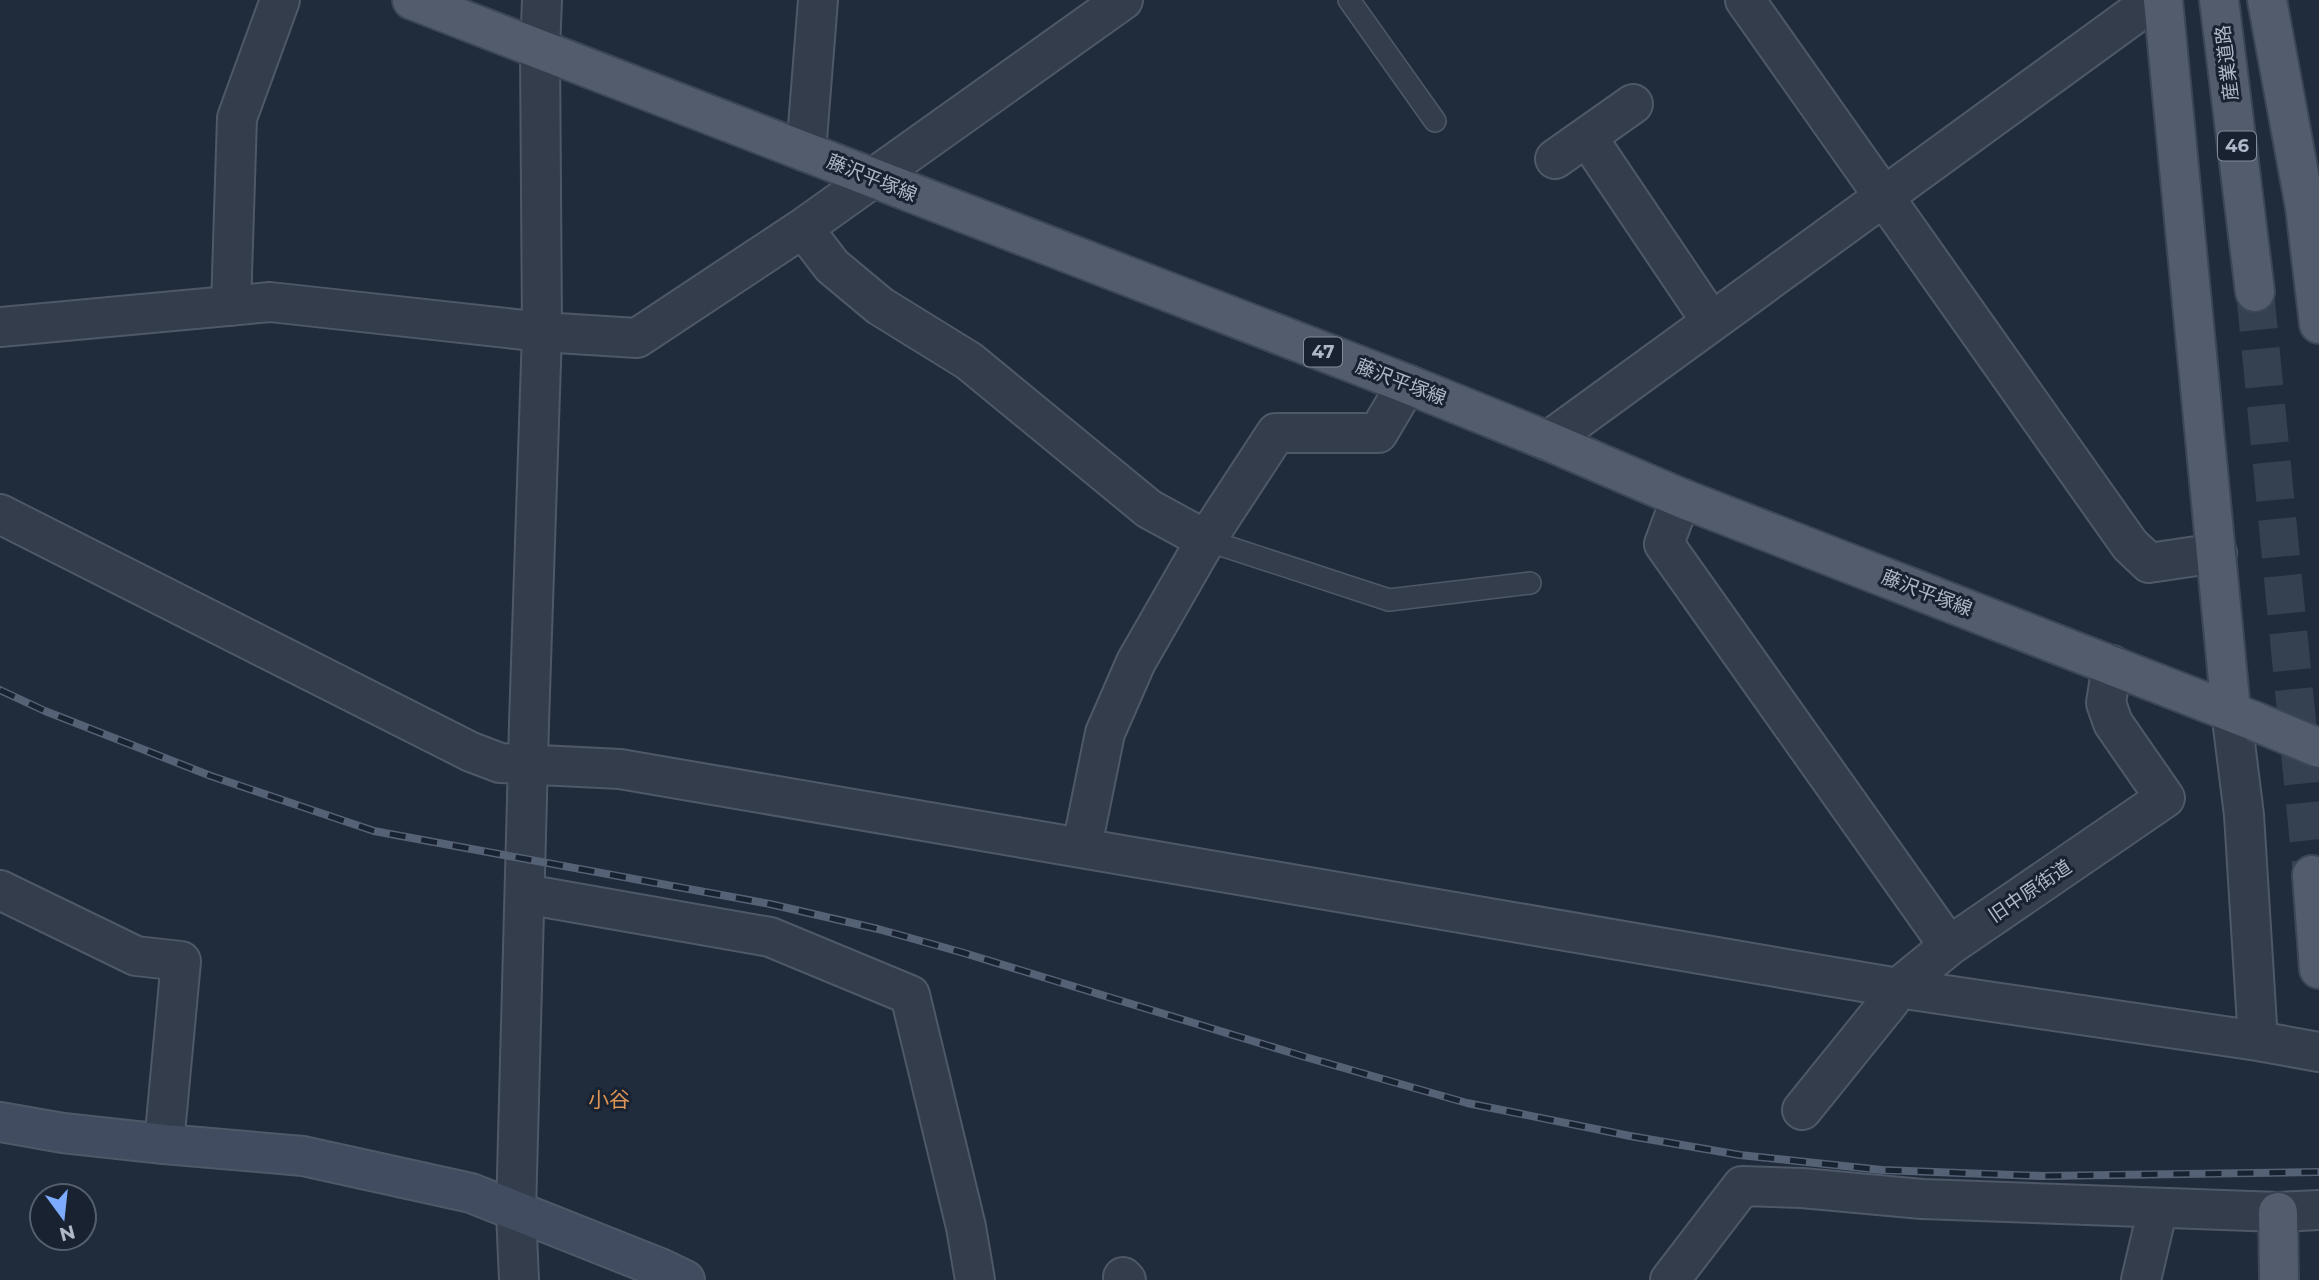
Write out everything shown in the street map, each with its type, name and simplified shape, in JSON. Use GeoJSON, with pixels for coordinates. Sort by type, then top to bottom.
{"type":"FeatureCollection","features":[{"type":"Feature","properties":{"kind":"main road","name":"藤沢平塚線"},"geometry":{"type":"LineString","coordinates":[[412,0],[1407,384],[1681,498],[2242,715]]}},
{"type":"Feature","properties":{"kind":"main road"},"geometry":{"type":"LineString","coordinates":[[2163,0],[2217,552],[2242,715]]}},
{"type":"Feature","properties":{"kind":"main road","name":"産業道路"},"geometry":{"type":"LineString","coordinates":[[2219,0],[2255,292]]}},
{"type":"Feature","properties":{"kind":"main road"},"geometry":{"type":"LineString","coordinates":[[2267,0],[2312,207],[2319,324]]}},
{"type":"Feature","properties":{"kind":"main road","name":"47"},"geometry":{"type":"LineString","coordinates":[[2242,715],[2319,748]]}},
{"type":"Feature","properties":{"kind":"main road"},"geometry":{"type":"LineString","coordinates":[[2312,875],[2319,969]]}},
{"type":"Feature","properties":{"kind":"main road"},"geometry":{"type":"LineString","coordinates":[[2278,1212],[2279,1280]]}},
{"type":"Feature","properties":{"kind":"street"},"geometry":{"type":"LineString","coordinates":[[231,306],[237,118],[280,0]]}},
{"type":"Feature","properties":{"kind":"street"},"geometry":{"type":"LineString","coordinates":[[519,1280],[516,1212],[542,332],[542,0]]}},
{"type":"Feature","properties":{"kind":"street"},"geometry":{"type":"LineString","coordinates":[[806,152],[818,0]]}},
{"type":"Feature","properties":{"kind":"street"},"geometry":{"type":"LineString","coordinates":[[0,327],[270,302],[542,332],[637,338],[803,228],[1123,0]]}},
{"type":"Feature","properties":{"kind":"street"},"geometry":{"type":"LineString","coordinates":[[1745,0],[2130,545],[2149,563],[2217,552]]}},
{"type":"Feature","properties":{"kind":"street"},"geometry":{"type":"LineString","coordinates":[[1548,441],[1882,195],[2154,0]]}},
{"type":"Feature","properties":{"kind":"street"},"geometry":{"type":"LineString","coordinates":[[1555,159],[1633,104]]}},
{"type":"Feature","properties":{"kind":"street"},"geometry":{"type":"LineString","coordinates":[[1587,137],[1711,321]]}},
{"type":"Feature","properties":{"kind":"street"},"geometry":{"type":"LineString","coordinates":[[803,228],[832,265],[880,306],[969,361],[1149,509],[1206,540]]}},
{"type":"Feature","properties":{"kind":"street"},"geometry":{"type":"LineString","coordinates":[[1082,846],[1105,733],[1136,662],[1206,540],[1276,433],[1378,433],[1407,384]]}},
{"type":"Feature","properties":{"kind":"street"},"geometry":{"type":"LineString","coordinates":[[1681,498],[1664,544],[1950,946]]}},
{"type":"Feature","properties":{"kind":"street"},"geometry":{"type":"LineString","coordinates":[[0,514],[471,752],[500,763],[620,769],[1082,846],[1898,988],[2319,1052]]}},
{"type":"Feature","properties":{"kind":"street","name":"旧中原街道"},"geometry":{"type":"LineString","coordinates":[[1802,1110],[1898,988],[1950,946],[2165,798],[2113,723],[2106,703],[2112,665]]}},
{"type":"Feature","properties":{"kind":"street"},"geometry":{"type":"LineString","coordinates":[[2242,715],[2244,815],[2258,1041]]}},
{"type":"Feature","properties":{"kind":"street"},"geometry":{"type":"LineString","coordinates":[[0,890],[136,956],[181,961],[164,1144]]}},
{"type":"Feature","properties":{"kind":"street"},"geometry":{"type":"LineString","coordinates":[[525,894],[770,937],[910,995],[966,1227],[975,1280]]}},
{"type":"Feature","properties":{"kind":"street"},"geometry":{"type":"LineString","coordinates":[[0,1122],[63,1133],[303,1156],[445,1186],[471,1193],[685,1280]]}},
{"type":"Feature","properties":{"kind":"street"},"geometry":{"type":"LineString","coordinates":[[1671,1280],[1742,1186],[1802,1188],[1922,1199],[2278,1212],[2319,1210]]}},
{"type":"Feature","properties":{"kind":"street"},"geometry":{"type":"LineString","coordinates":[[2141,1280],[2158,1208]]}},
{"type":"Feature","properties":{"kind":"lane"},"geometry":{"type":"LineString","coordinates":[[1349,0],[1435,121]]}},
{"type":"Feature","properties":{"kind":"lane"},"geometry":{"type":"LineString","coordinates":[[1206,540],[1390,600],[1530,583]]}},
{"type":"Feature","properties":{"kind":"tunnel"},"geometry":{"type":"LineString","coordinates":[[2255,292],[2312,875]]}},
{"type":"Feature","properties":{"kind":"railway"},"geometry":{"type":"LineString","coordinates":[[0,690],[45,711],[211,776],[374,831],[770,904],[878,929],[1467,1103],[1740,1155],[1882,1170],[2042,1176],[2319,1172]]}},
{"type":"Feature","properties":{"kind":"district","name":"小谷"},"geometry":{"type":"Point","coordinates":[609,1099]}}]}
